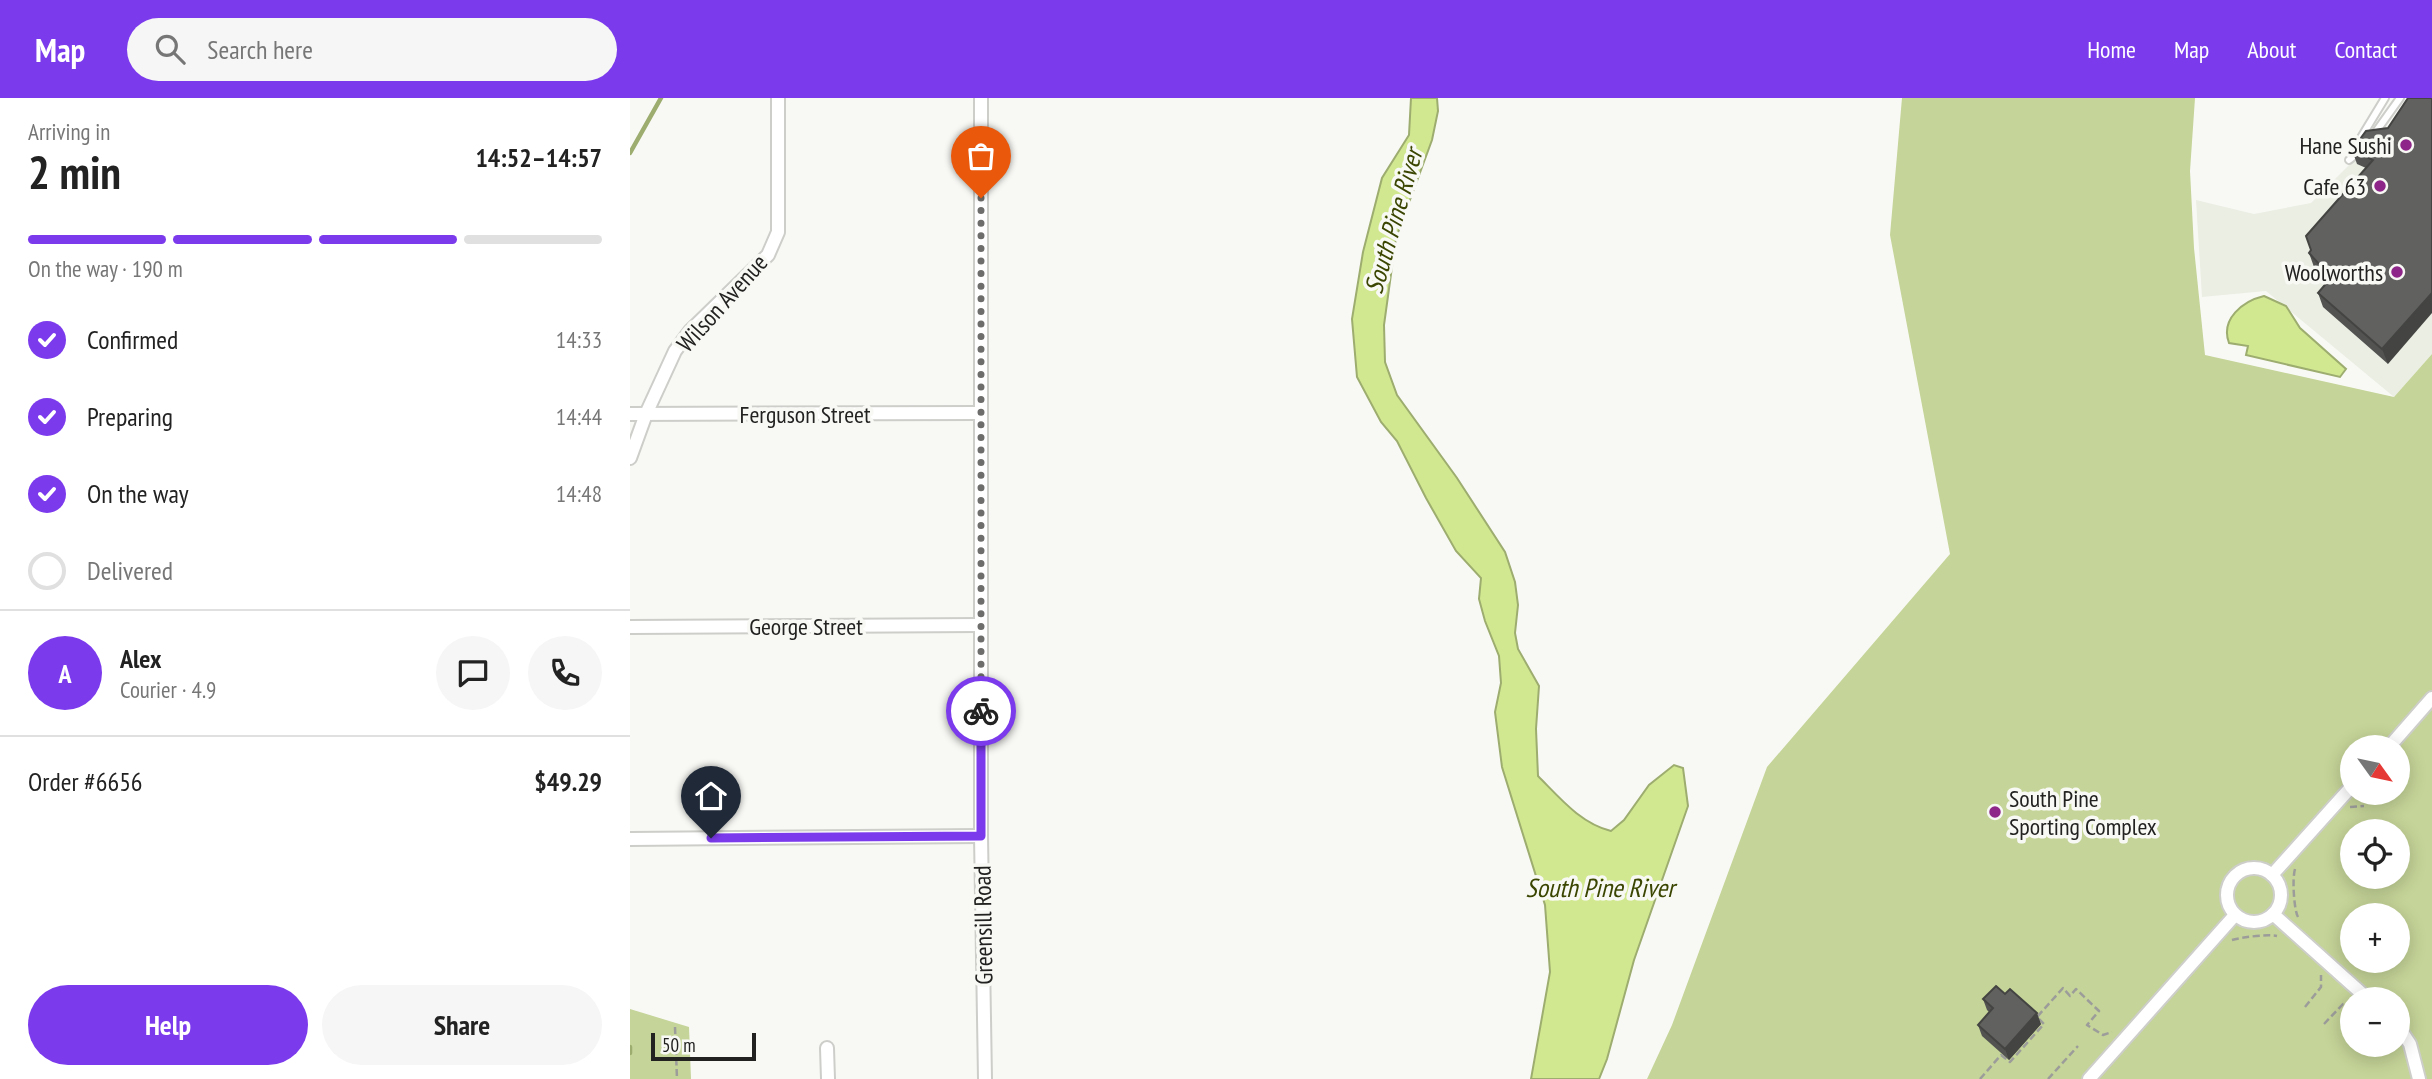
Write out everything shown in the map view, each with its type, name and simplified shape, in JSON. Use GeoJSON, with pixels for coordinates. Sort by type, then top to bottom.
{"type":"FeatureCollection","features":[{"type":"Feature","properties":{"kind":"street","name":"Wilson Avenue"},"geometry":{"type":"LineString","coordinates":[[630,458],[646,414],[675,351],[690,331],[768,255],[778,232],[778,98]]}},
{"type":"Feature","properties":{"kind":"street","name":"Greensill Road"},"geometry":{"type":"LineString","coordinates":[[981,98],[981,836],[985,1079]]}},
{"type":"Feature","properties":{"kind":"street","name":"Ferguson Street"},"geometry":{"type":"LineString","coordinates":[[630,414],[981,413]]}},
{"type":"Feature","properties":{"kind":"street","name":"George Street"},"geometry":{"type":"LineString","coordinates":[[630,627],[981,625]]}},
{"type":"Feature","properties":{"kind":"street"},"geometry":{"type":"LineString","coordinates":[[2400,735],[2432,698]]}},
{"type":"Feature","properties":{"kind":"street"},"geometry":{"type":"LineString","coordinates":[[2272,875],[2340,799]]}},
{"type":"Feature","properties":{"kind":"street"},"geometry":{"type":"LineString","coordinates":[[630,839],[981,836]]}},
{"type":"Feature","properties":{"kind":"street"},"geometry":{"type":"LineString","coordinates":[[2255,868],[2272,875],[2277,882],[2280,898],[2273,914],[2266,919],[2250,922],[2235,915],[2227,898],[2227,889],[2237,874],[2255,868]]}},
{"type":"Feature","properties":{"kind":"street"},"geometry":{"type":"LineString","coordinates":[[2273,914],[2355,987]]}},
{"type":"Feature","properties":{"kind":"street"},"geometry":{"type":"LineString","coordinates":[[2089,1079],[2235,915]]}},
{"type":"Feature","properties":{"kind":"street"},"geometry":{"type":"LineString","coordinates":[[2410,1044],[2419,1079]]}},
{"type":"Feature","properties":{"kind":"street"},"geometry":{"type":"LineString","coordinates":[[827,1048],[828,1079]]}},
{"type":"Feature","properties":{"kind":"lane"},"geometry":{"type":"LineString","coordinates":[[2385,98],[2349,160],[2369,141],[2400,98]]}},
{"type":"Feature","properties":{"kind":"path"},"geometry":{"type":"LineString","coordinates":[[2350,808],[2364,806]]}},
{"type":"Feature","properties":{"kind":"path"},"geometry":{"type":"LineString","coordinates":[[2295,869],[2294,911],[2300,920]]}},
{"type":"Feature","properties":{"kind":"path"},"geometry":{"type":"LineString","coordinates":[[2231,940],[2273,934],[2283,939]]}},
{"type":"Feature","properties":{"kind":"path"},"geometry":{"type":"LineString","coordinates":[[2305,1007],[2321,987],[2320,973]]}},
{"type":"Feature","properties":{"kind":"path"},"geometry":{"type":"LineString","coordinates":[[1980,1079],[2001,1055],[2010,1062],[2044,1024],[2037,1017],[2063,988],[2070,996],[2076,989],[2099,1011],[2087,1025],[2096,1032],[2106,1035],[2118,1028]]}},
{"type":"Feature","properties":{"kind":"path"},"geometry":{"type":"LineString","coordinates":[[2324,1024],[2340,1007]]}},
{"type":"Feature","properties":{"kind":"path"},"geometry":{"type":"LineString","coordinates":[[675,1027],[677,1079]]}},
{"type":"Feature","properties":{"kind":"path"},"geometry":{"type":"LineString","coordinates":[[2048,1079],[2078,1046]]}},
{"type":"Feature","properties":{"kind":"shaded area"},"geometry":{"type":"Polygon","coordinates":[[[1902,98],[2195,98],[2190,171],[2194,248],[2205,355],[2394,397],[2432,354],[2432,1079],[1647,1079],[1672,1025],[1767,767],[1950,554],[1890,235],[1902,98]]]}},
{"type":"Feature","properties":{"kind":"shaded area"},"geometry":{"type":"Polygon","coordinates":[[[2432,98],[2432,354],[2394,397],[2266,291],[2202,297],[2196,200],[2254,214],[2311,203],[2411,103],[2432,98]]]}},
{"type":"Feature","properties":{"kind":"shaded area"},"geometry":{"type":"Polygon","coordinates":[[[630,1009],[689,1027],[691,1079],[630,1079],[630,1009]]]}},
{"type":"Feature","properties":{"kind":"water","name":"South Pine River"},"geometry":{"type":"Polygon","coordinates":[[[1411,98],[1437,98],[1438,111],[1432,140],[1396,238],[1384,325],[1385,362],[1397,395],[1457,478],[1505,552],[1515,582],[1518,605],[1515,633],[1518,649],[1539,686],[1536,729],[1538,776],[1580,816],[1611,831],[1624,820],[1649,785],[1674,765],[1683,768],[1688,806],[1634,960],[1599,1079],[1531,1079],[1550,972],[1545,905],[1502,767],[1495,712],[1501,683],[1499,656],[1479,599],[1481,578],[1456,551],[1397,441],[1381,422],[1357,377],[1352,319],[1363,252],[1382,178],[1409,135],[1411,98]]]}},
{"type":"Feature","properties":{"kind":"water"},"geometry":{"type":"Polygon","coordinates":[[[2264,296],[2286,306],[2300,328],[2346,369],[2340,377],[2246,355],[2248,346],[2229,343],[2228,326],[2235,312],[2248,302],[2264,296]]]}},
{"type":"Feature","properties":{"kind":"building"},"geometry":{"type":"Polygon","coordinates":[[[2408,98],[2432,98],[2432,293],[2382,349],[2318,293],[2336,272],[2333,270],[2329,275],[2309,253],[2311,250],[2306,236],[2373,160],[2352,150],[2366,131],[2388,128],[2408,98]]]}},
{"type":"Feature","properties":{"kind":"building"},"geometry":{"type":"Polygon","coordinates":[[[1996,986],[2005,994],[2010,989],[2037,1013],[2005,1049],[1978,1025],[1993,1008],[1983,999],[1996,986]]]}},
{"type":"Feature","properties":{"kind":"waterway"},"geometry":{"type":"LineString","coordinates":[[630,153],[661,98]]}},
{"type":"Feature","properties":{"kind":"waterway"},"geometry":{"type":"LineString","coordinates":[[630,1047],[630,1053]]}},
{"type":"Feature","properties":{"kind":"way so far"},"geometry":{"type":"LineString","coordinates":[[981,198],[981,711]]}},
{"type":"Feature","properties":{"kind":"place","name":"Hane Sushi"},"geometry":{"type":"Point","coordinates":[2406,145]}},
{"type":"Feature","properties":{"kind":"place","name":"Cafe 63"},"geometry":{"type":"Point","coordinates":[2380,186]}},
{"type":"Feature","properties":{"kind":"place","name":"Woolworths"},"geometry":{"type":"Point","coordinates":[2397,272]}},
{"type":"Feature","properties":{"kind":"place","name":"South Pine Sporting Complex"},"geometry":{"type":"Point","coordinates":[1995,812]}},
{"type":"Feature","properties":{"kind":"route"},"geometry":{"type":"LineString","coordinates":[[711,838],[981,836],[981,711]]}}]}
